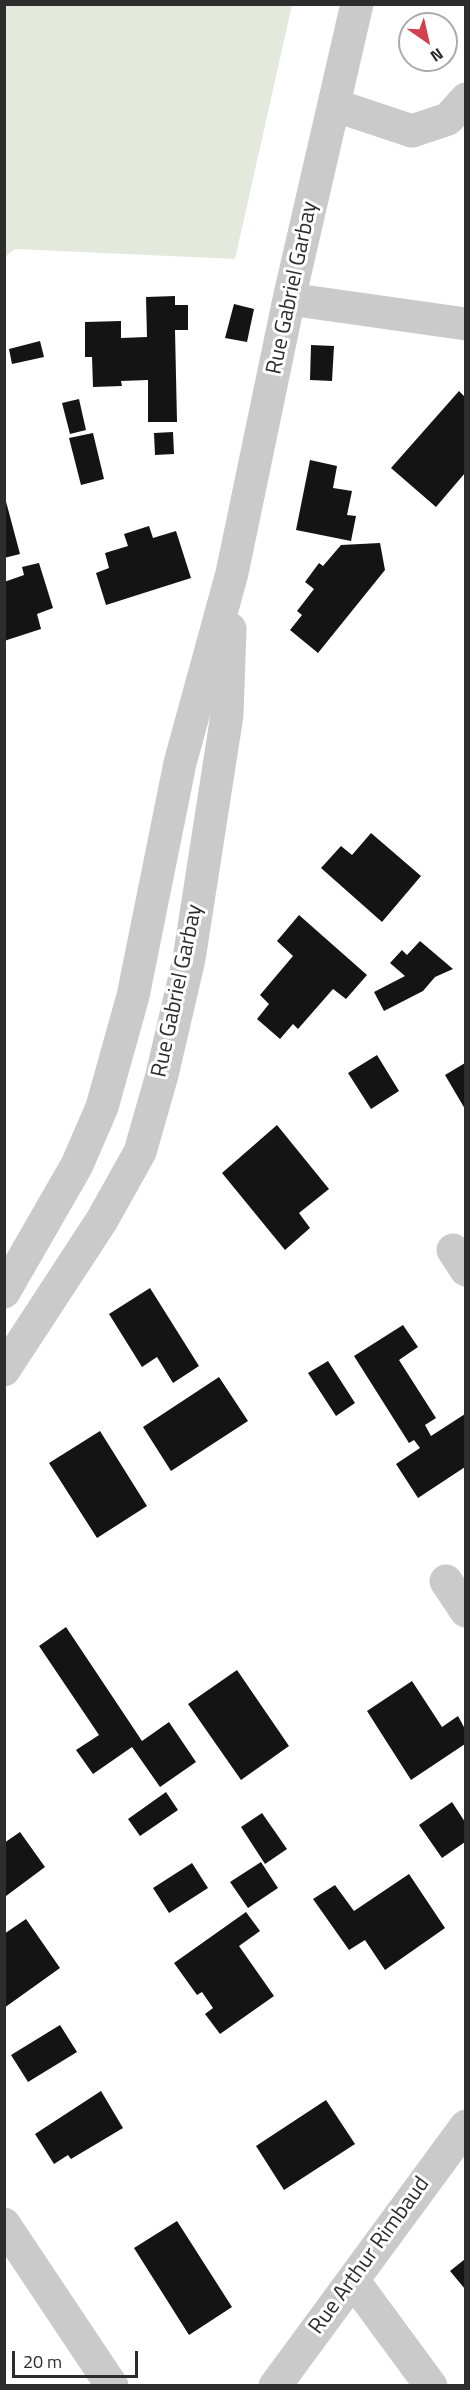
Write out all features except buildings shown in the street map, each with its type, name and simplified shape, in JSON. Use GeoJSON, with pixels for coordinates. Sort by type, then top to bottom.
{"type":"FeatureCollection","features":[{"type":"Feature","properties":{"kind":"street","name":"Rue Gabriel Garbay"},"geometry":{"type":"LineString","coordinates":[[4,1292],[77,1165],[102,1107],[133,996],[180,764],[232,573],[289,299],[357,4]]}},
{"type":"Feature","properties":{"kind":"street"},"geometry":{"type":"LineString","coordinates":[[334,105],[412,131],[448,119],[465,99]]}},
{"type":"Feature","properties":{"kind":"street"},"geometry":{"type":"LineString","coordinates":[[289,299],[465,324]]}},
{"type":"Feature","properties":{"kind":"street","name":"Rue Gabriel Garbay"},"geometry":{"type":"LineString","coordinates":[[4,1370],[102,1220],[140,1152],[162,1075],[189,959],[210,830],[227,715],[232,573]]}},
{"type":"Feature","properties":{"kind":"street"},"geometry":{"type":"LineString","coordinates":[[446,1581],[465,1611]]}},
{"type":"Feature","properties":{"kind":"street","name":"Rue Arthur Rimbaud"},"geometry":{"type":"LineString","coordinates":[[275,2385],[465,2126]]}},
{"type":"Feature","properties":{"kind":"street"},"geometry":{"type":"LineString","coordinates":[[4,2224],[112,2385]]}},
{"type":"Feature","properties":{"kind":"street"},"geometry":{"type":"LineString","coordinates":[[353,2280],[430,2385]]}},
{"type":"Feature","properties":{"kind":"shaded area"},"geometry":{"type":"Polygon","coordinates":[[[5,4],[292,5],[235,259],[15,249],[5,257],[5,4]]]}}]}
